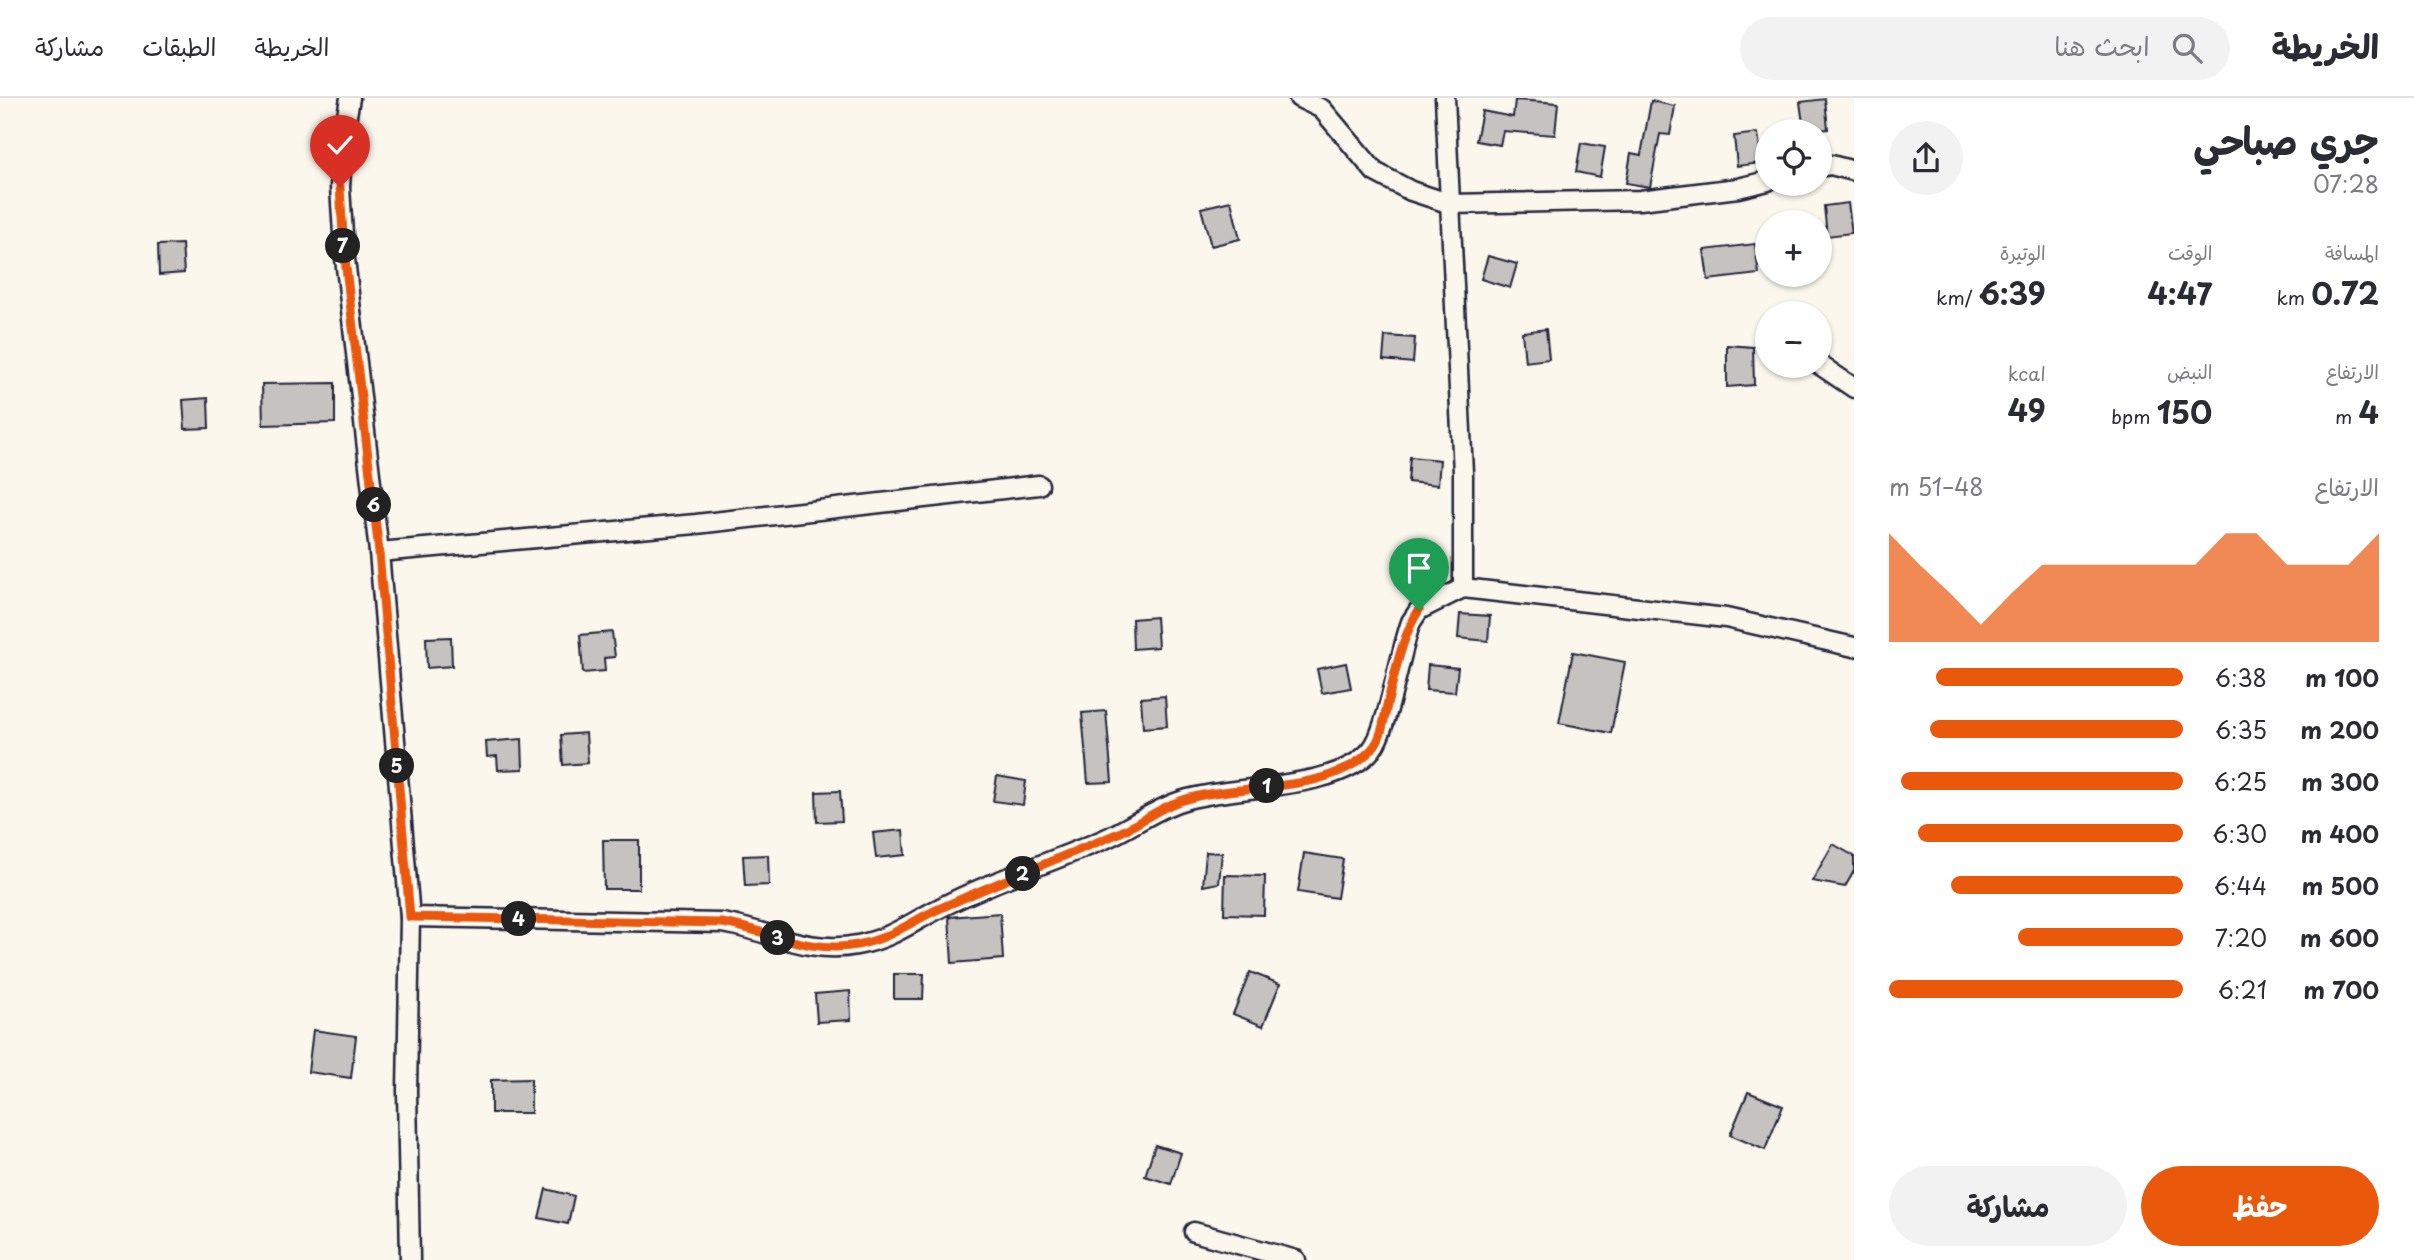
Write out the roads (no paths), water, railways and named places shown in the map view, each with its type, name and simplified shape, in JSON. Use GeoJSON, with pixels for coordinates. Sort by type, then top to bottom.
{"type":"FeatureCollection","features":[{"type":"Feature","properties":{"kind":"street"},"geometry":{"type":"LineString","coordinates":[[350,98],[343,139],[340,187],[344,250],[379,552],[410,917],[407,1091],[410,1260]]}},
{"type":"Feature","properties":{"kind":"street"},"geometry":{"type":"LineString","coordinates":[[1299,98],[1322,109],[1375,172],[1411,191],[1451,204],[1640,200],[1755,184]]}},
{"type":"Feature","properties":{"kind":"street"},"geometry":{"type":"LineString","coordinates":[[1445,98],[1463,473],[1463,588]]}},
{"type":"Feature","properties":{"kind":"street"},"geometry":{"type":"LineString","coordinates":[[1832,165],[1854,171]]}},
{"type":"Feature","properties":{"kind":"street"},"geometry":{"type":"LineString","coordinates":[[1832,373],[1854,388]]}},
{"type":"Feature","properties":{"kind":"street"},"geometry":{"type":"LineString","coordinates":[[379,552],[696,524],[1039,485]]}},
{"type":"Feature","properties":{"kind":"street"},"geometry":{"type":"LineString","coordinates":[[410,917],[722,923],[744,926],[811,947],[854,946],[894,936],[939,908],[1132,827],[1178,801],[1240,789],[1309,781],[1348,767],[1372,749],[1381,730],[1411,622],[1419,610],[1463,588],[1726,618],[1854,647]]}},
{"type":"Feature","properties":{"kind":"street"},"geometry":{"type":"LineString","coordinates":[[1194,1232],[1296,1260]]}}]}
